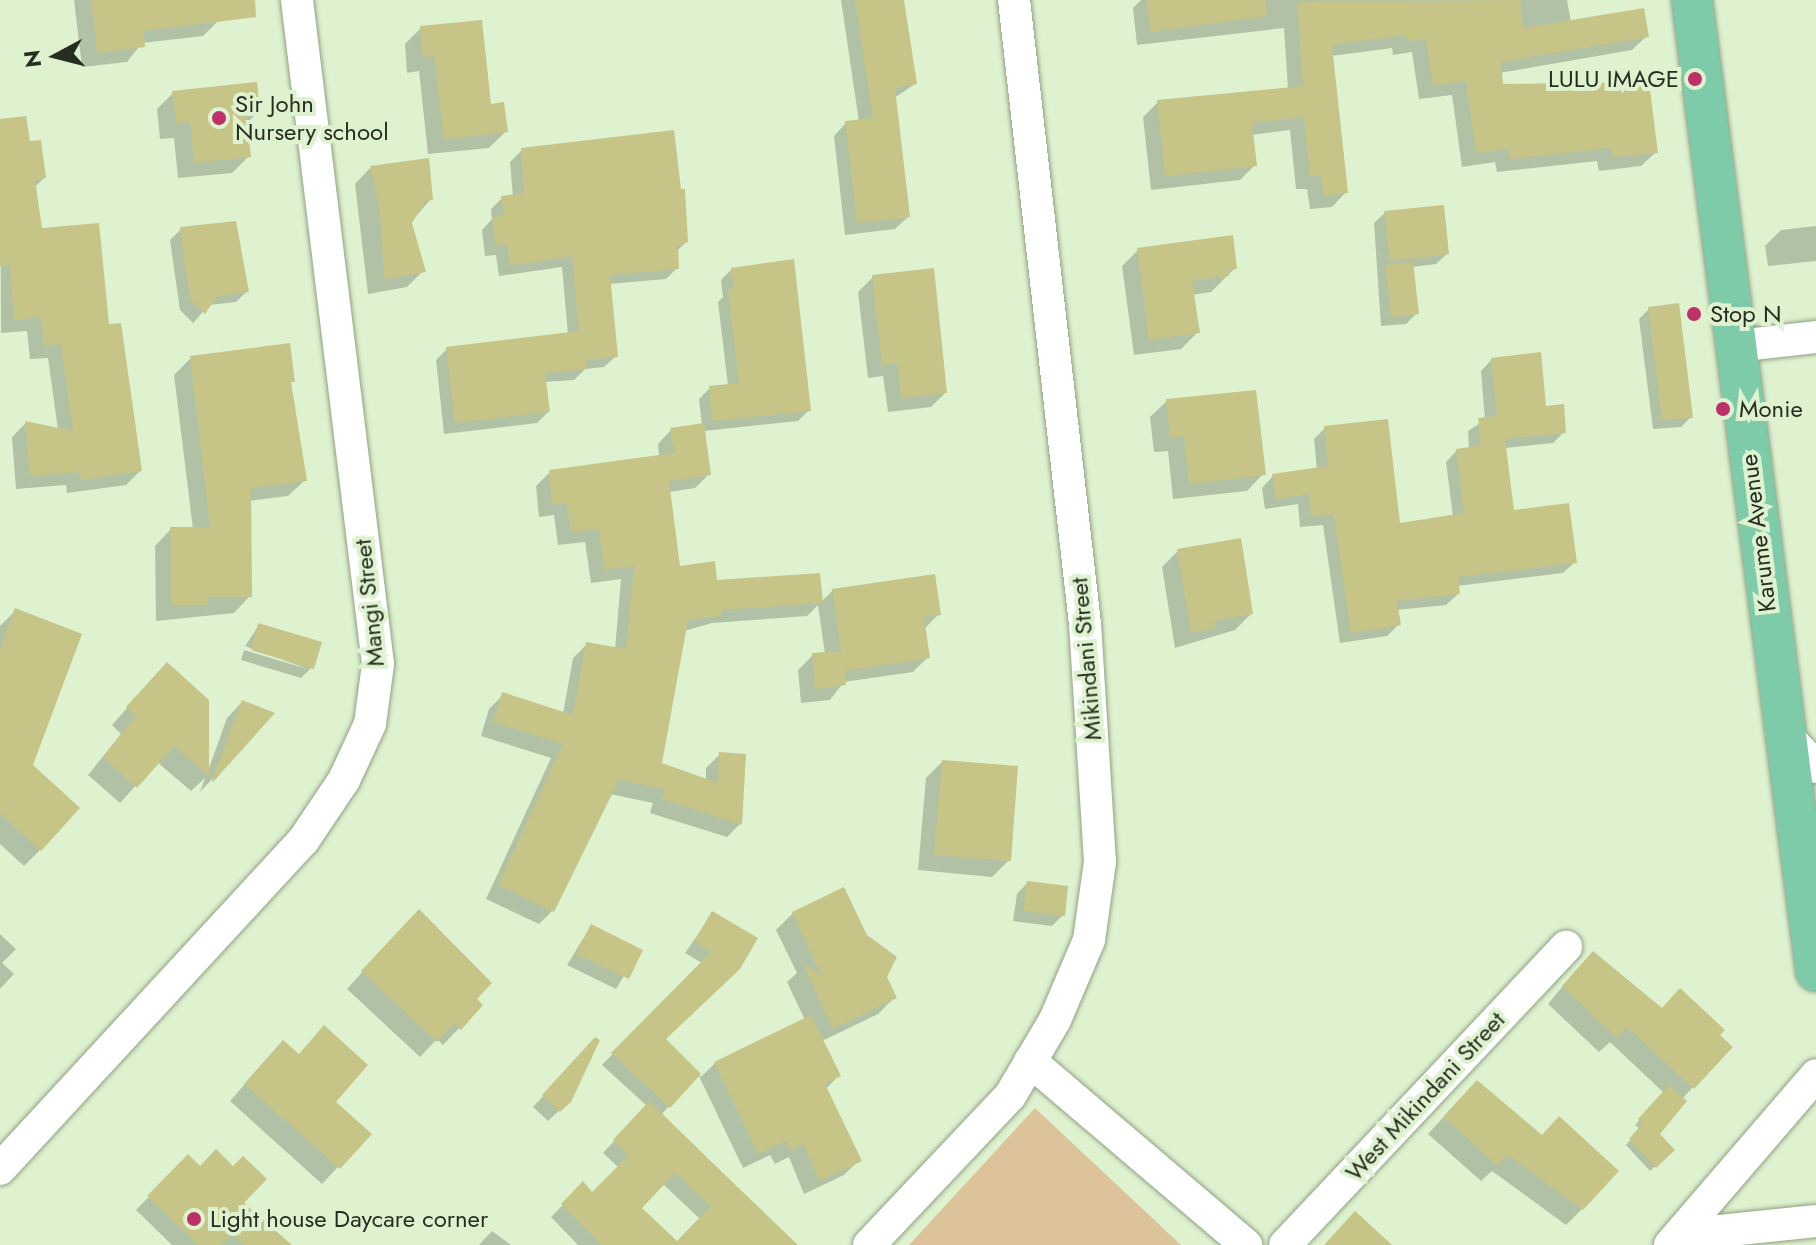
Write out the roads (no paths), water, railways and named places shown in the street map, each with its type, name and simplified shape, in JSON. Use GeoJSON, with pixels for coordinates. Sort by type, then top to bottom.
{"type":"FeatureCollection","features":[{"type":"Feature","properties":{"kind":"main road","name":"Karume Avenue"},"geometry":{"type":"LineString","coordinates":[[1692,0],[1781,730],[1815,949]]}},
{"type":"Feature","properties":{"kind":"street","name":"Mangi Street"},"geometry":{"type":"LineString","coordinates":[[0,1169],[303,841],[344,780],[370,724],[378,664],[297,0]]}},
{"type":"Feature","properties":{"kind":"street","name":"Mikindani Street"},"geometry":{"type":"LineString","coordinates":[[869,1245],[1010,1096],[1055,1020],[1089,940],[1100,862],[1085,624],[1014,0]]}},
{"type":"Feature","properties":{"kind":"street"},"geometry":{"type":"LineString","coordinates":[[1736,346],[1816,337]]}},
{"type":"Feature","properties":{"kind":"street"},"geometry":{"type":"LineString","coordinates":[[1781,730],[1816,767]]}},
{"type":"Feature","properties":{"kind":"street","name":"West Mikindani Street"},"geometry":{"type":"LineString","coordinates":[[1285,1245],[1566,947]]}},
{"type":"Feature","properties":{"kind":"street"},"geometry":{"type":"LineString","coordinates":[[1030,1061],[1246,1245]]}},
{"type":"Feature","properties":{"kind":"street"},"geometry":{"type":"LineString","coordinates":[[1676,1240],[1816,1075]]}},
{"type":"Feature","properties":{"kind":"street"},"geometry":{"type":"LineString","coordinates":[[1676,1240],[1816,1221]]}},
{"type":"Feature","properties":{"kind":"place","name":"LULU IMAGE"},"geometry":{"type":"Point","coordinates":[1695,79]}},
{"type":"Feature","properties":{"kind":"place","name":"Sir John Nursery school"},"geometry":{"type":"Point","coordinates":[219,118]}},
{"type":"Feature","properties":{"kind":"place","name":"Stop N"},"geometry":{"type":"Point","coordinates":[1694,314]}},
{"type":"Feature","properties":{"kind":"place","name":"Monie"},"geometry":{"type":"Point","coordinates":[1723,409]}},
{"type":"Feature","properties":{"kind":"place","name":"Light house Daycare corner"},"geometry":{"type":"Point","coordinates":[194,1219]}}]}
